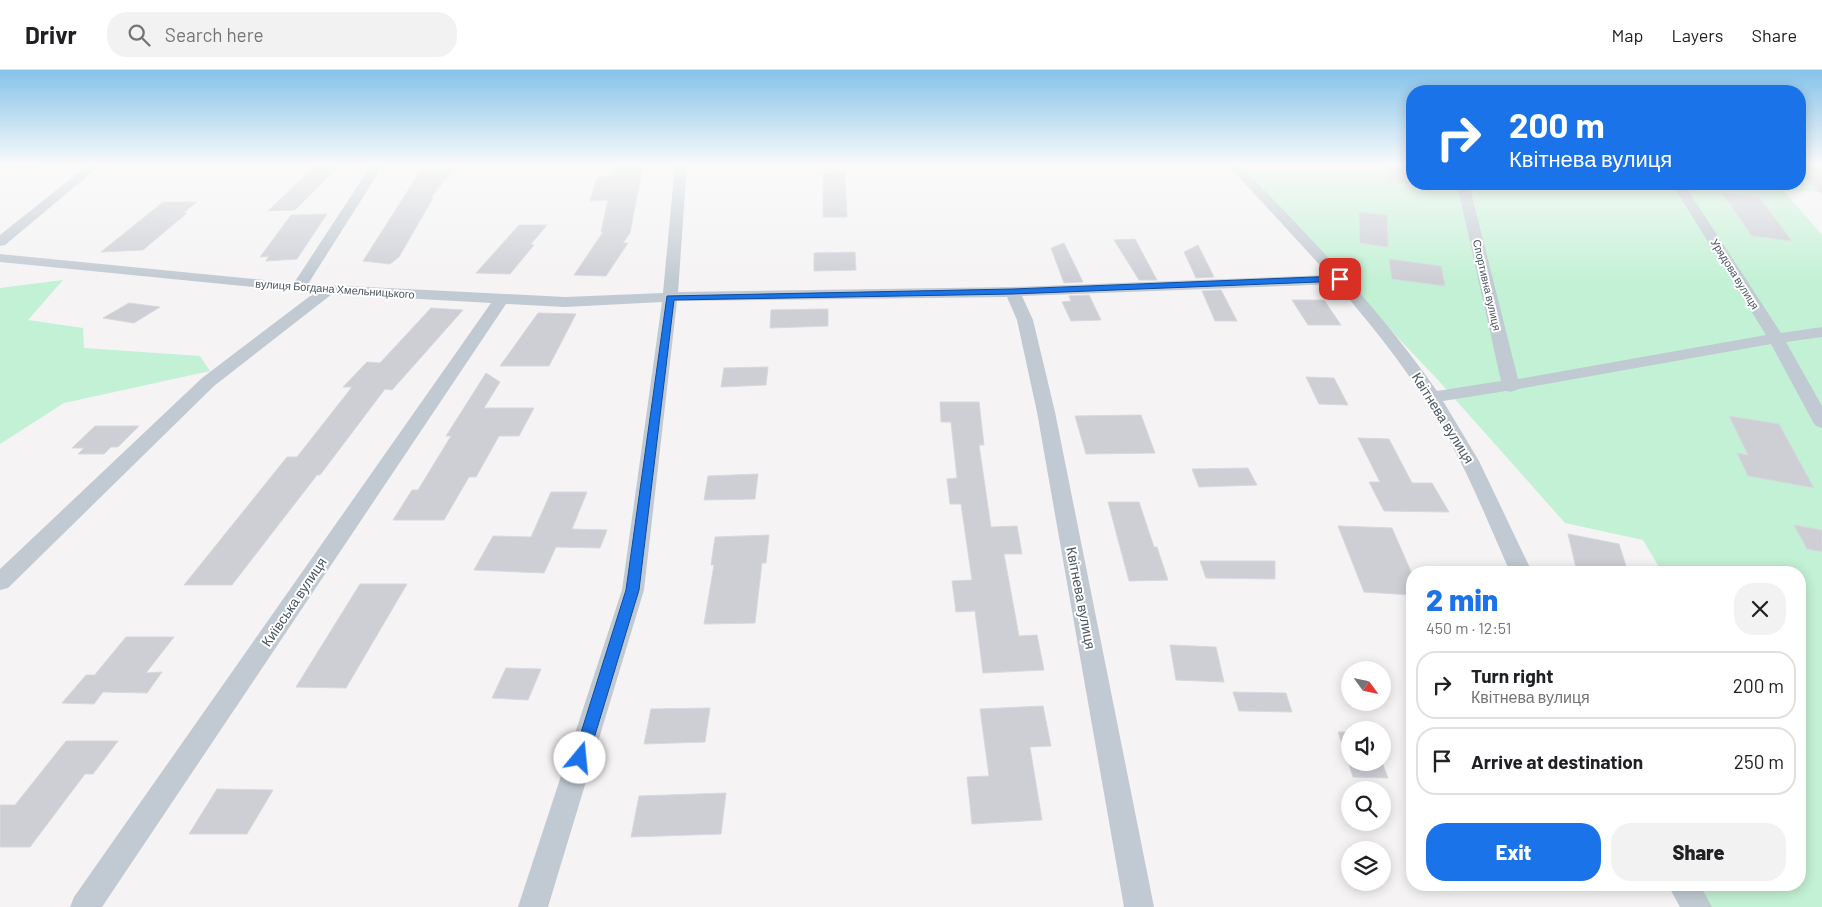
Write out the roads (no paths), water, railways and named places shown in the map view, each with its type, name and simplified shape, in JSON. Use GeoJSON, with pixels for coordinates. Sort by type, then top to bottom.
{"type":"FeatureCollection","features":[{"type":"Feature","properties":{"kind":"street"},"geometry":{"type":"LineString","coordinates":[[0,242],[48,203]]}},
{"type":"Feature","properties":{"kind":"street"},"geometry":{"type":"LineString","coordinates":[[298,288],[353,203]]}},
{"type":"Feature","properties":{"kind":"street"},"geometry":{"type":"LineString","coordinates":[[533,907],[633,590],[670,297],[678,203]]}},
{"type":"Feature","properties":{"kind":"street","name":"Квітнева вулиця"},"geometry":{"type":"LineString","coordinates":[[1269,203],[1340,279],[1387,336],[1433,397],[1480,481],[1518,566]]}},
{"type":"Feature","properties":{"kind":"street","name":"Спортивна вулиця"},"geometry":{"type":"LineString","coordinates":[[1468,203],[1511,387]]}},
{"type":"Feature","properties":{"kind":"street","name":"Урядова вулиця"},"geometry":{"type":"LineString","coordinates":[[1690,203],[1776,338],[1822,422]]}},
{"type":"Feature","properties":{"kind":"street","name":"вулиця Богдана Хмельницького"},"geometry":{"type":"LineString","coordinates":[[0,258],[328,290],[599,302],[670,297]]}},
{"type":"Feature","properties":{"kind":"street"},"geometry":{"type":"LineString","coordinates":[[670,297],[1013,292],[1340,279]]}},
{"type":"Feature","properties":{"kind":"street"},"geometry":{"type":"LineString","coordinates":[[0,582],[208,382],[328,290]]}},
{"type":"Feature","properties":{"kind":"street","name":"Квітнева вулиця"},"geometry":{"type":"LineString","coordinates":[[1013,292],[1025,320],[1046,412],[1139,907]]}},
{"type":"Feature","properties":{"kind":"street","name":"Київська вулиця"},"geometry":{"type":"LineString","coordinates":[[85,907],[502,298]]}},
{"type":"Feature","properties":{"kind":"street"},"geometry":{"type":"LineString","coordinates":[[1433,397],[1511,387],[1776,338],[1822,332]]}},
{"type":"Feature","properties":{"kind":"street"},"geometry":{"type":"LineString","coordinates":[[1687,891],[1697,907]]}}]}
